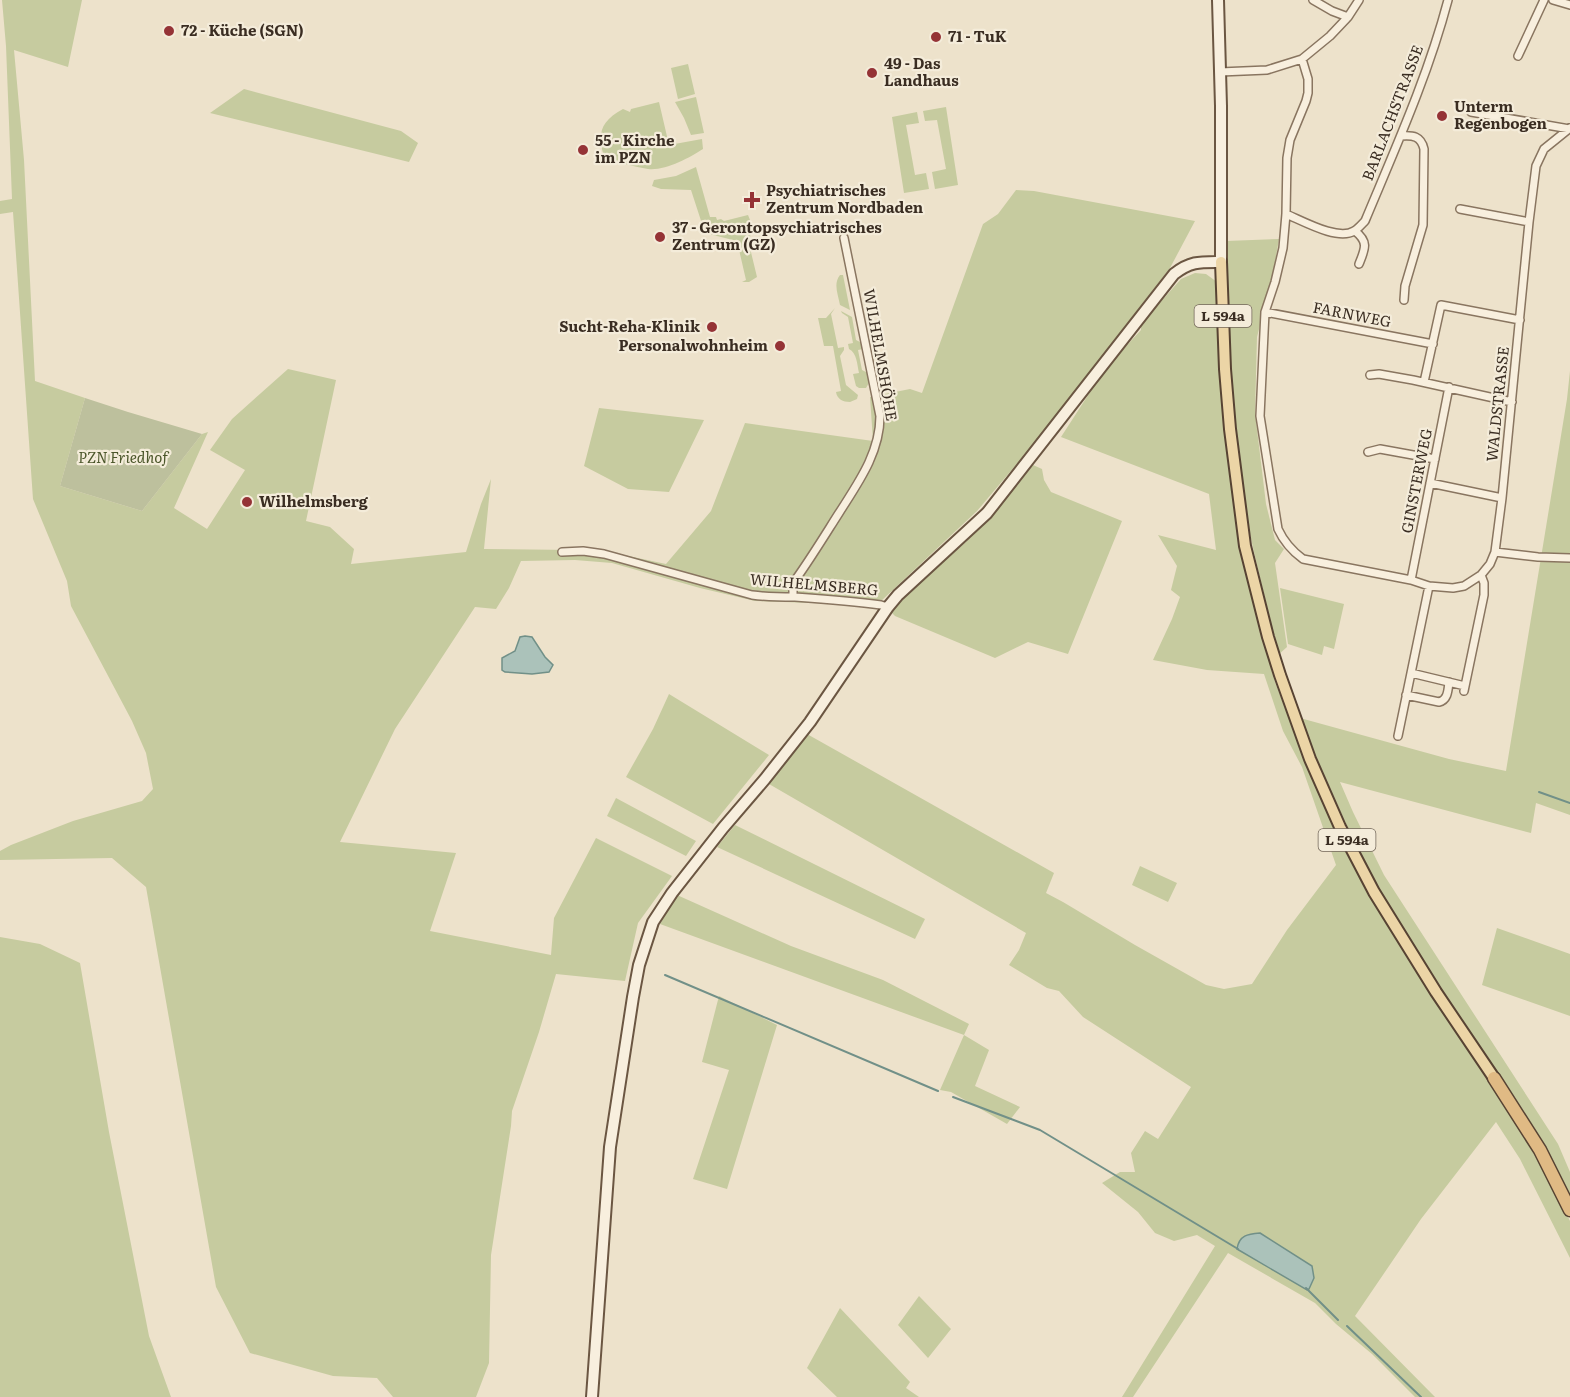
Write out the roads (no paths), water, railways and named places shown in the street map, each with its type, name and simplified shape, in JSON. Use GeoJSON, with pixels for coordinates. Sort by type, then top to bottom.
{"type":"FeatureCollection","features":[{"type":"Feature","properties":{"kind":"highway","name":"L 594a"},"geometry":{"type":"LineString","coordinates":[[1494,1078],[1540,1150],[1570,1210]]}},
{"type":"Feature","properties":{"kind":"main road"},"geometry":{"type":"LineString","coordinates":[[592,1397],[610,1147],[639,965],[653,922],[672,893],[810,722],[888,606],[987,513],[1174,274],[1192,263],[1221,262],[1218,0]]}},
{"type":"Feature","properties":{"kind":"main road","name":"L 594a"},"geometry":{"type":"LineString","coordinates":[[1221,262],[1230,429],[1245,546],[1280,675],[1310,759],[1340,826],[1374,892],[1494,1078]]}},
{"type":"Feature","properties":{"kind":"street"},"geometry":{"type":"LineString","coordinates":[[1313,0],[1348,17]]}},
{"type":"Feature","properties":{"kind":"street"},"geometry":{"type":"LineString","coordinates":[[1220,72],[1267,70],[1302,59],[1330,36],[1348,17],[1359,0]]}},
{"type":"Feature","properties":{"kind":"street","name":"BARLACHSTRASSE"},"geometry":{"type":"LineString","coordinates":[[1355,231],[1365,221],[1401,136],[1424,75],[1448,0]]}},
{"type":"Feature","properties":{"kind":"street"},"geometry":{"type":"LineString","coordinates":[[1518,56],[1544,0]]}},
{"type":"Feature","properties":{"kind":"street"},"geometry":{"type":"LineString","coordinates":[[1553,0],[1570,5]]}},
{"type":"Feature","properties":{"kind":"street"},"geometry":{"type":"LineString","coordinates":[[1302,59],[1308,79],[1308,93],[1290,140],[1286,176],[1286,214],[1280,262],[1265,312],[1260,416],[1278,529],[1295,553],[1304,559],[1411,580],[1429,586],[1453,588],[1464,586],[1481,575],[1484,583],[1484,596],[1464,688],[1411,673]]}},
{"type":"Feature","properties":{"kind":"street"},"geometry":{"type":"LineString","coordinates":[[1471,111],[1570,128]]}},
{"type":"Feature","properties":{"kind":"street","name":"WALDSTRASSE"},"geometry":{"type":"LineString","coordinates":[[1481,575],[1490,564],[1495,552],[1536,166],[1544,149],[1570,128]]}},
{"type":"Feature","properties":{"kind":"street"},"geometry":{"type":"LineString","coordinates":[[1401,136],[1418,137],[1424,149],[1424,225],[1405,286],[1404,300]]}},
{"type":"Feature","properties":{"kind":"street"},"geometry":{"type":"LineString","coordinates":[[1460,209],[1529,222]]}},
{"type":"Feature","properties":{"kind":"street"},"geometry":{"type":"LineString","coordinates":[[1286,214],[1334,233],[1347,234],[1355,231],[1365,242],[1364,253],[1359,264]]}},
{"type":"Feature","properties":{"kind":"street","name":"WILHELMSHÖHE"},"geometry":{"type":"LineString","coordinates":[[793,597],[793,586],[796,579],[854,490],[874,450],[879,431],[880,416],[844,238]]}},
{"type":"Feature","properties":{"kind":"street"},"geometry":{"type":"LineString","coordinates":[[1424,382],[1441,305],[1520,320]]}},
{"type":"Feature","properties":{"kind":"street","name":"FARNWEG"},"geometry":{"type":"LineString","coordinates":[[1265,312],[1433,344]]}},
{"type":"Feature","properties":{"kind":"street"},"geometry":{"type":"LineString","coordinates":[[1370,375],[1379,374],[1424,382],[1512,402]]}},
{"type":"Feature","properties":{"kind":"street","name":"GINSTERWEG"},"geometry":{"type":"LineString","coordinates":[[1411,580],[1449,387]]}},
{"type":"Feature","properties":{"kind":"street"},"geometry":{"type":"LineString","coordinates":[[1368,452],[1380,449],[1435,459]]}},
{"type":"Feature","properties":{"kind":"street"},"geometry":{"type":"LineString","coordinates":[[1430,483],[1502,498]]}},
{"type":"Feature","properties":{"kind":"street","name":"WILHELMSBERG"},"geometry":{"type":"LineString","coordinates":[[562,552],[583,551],[604,554],[752,595],[888,606]]}},
{"type":"Feature","properties":{"kind":"street"},"geometry":{"type":"LineString","coordinates":[[1495,552],[1570,558]]}},
{"type":"Feature","properties":{"kind":"street"},"geometry":{"type":"LineString","coordinates":[[1398,736],[1429,586]]}},
{"type":"Feature","properties":{"kind":"street"},"geometry":{"type":"LineString","coordinates":[[1407,695],[1444,701],[1449,682]]}},
{"type":"Feature","properties":{"kind":"water"},"geometry":{"type":"Polygon","coordinates":[[[520,637],[532,637],[553,665],[549,672],[532,674],[502,670],[502,658],[515,651],[520,637]]]}},
{"type":"Feature","properties":{"kind":"water"},"geometry":{"type":"Polygon","coordinates":[[[1260,1233],[1312,1266],[1314,1278],[1309,1289],[1307,1290],[1237,1249],[1242,1238],[1260,1233]]]}},
{"type":"Feature","properties":{"kind":"waterway"},"geometry":{"type":"LineString","coordinates":[[1539,792],[1570,803]]}},
{"type":"Feature","properties":{"kind":"waterway"},"geometry":{"type":"LineString","coordinates":[[665,975],[938,1091]]}},
{"type":"Feature","properties":{"kind":"waterway"},"geometry":{"type":"LineString","coordinates":[[953,1097],[1040,1130],[1238,1249]]}},
{"type":"Feature","properties":{"kind":"waterway"},"geometry":{"type":"LineString","coordinates":[[1306,1288],[1338,1320]]}},
{"type":"Feature","properties":{"kind":"waterway"},"geometry":{"type":"LineString","coordinates":[[1347,1326],[1421,1397]]}},
{"type":"Feature","properties":{"kind":"place","name":"72 - Küche (SGN)"},"geometry":{"type":"Point","coordinates":[169,31]}},
{"type":"Feature","properties":{"kind":"place","name":"71 - TuK"},"geometry":{"type":"Point","coordinates":[936,37]}},
{"type":"Feature","properties":{"kind":"place","name":"49 - Das Landhaus"},"geometry":{"type":"Point","coordinates":[872,73]}},
{"type":"Feature","properties":{"kind":"place","name":"Unterm Regenbogen"},"geometry":{"type":"Point","coordinates":[1442,116]}},
{"type":"Feature","properties":{"kind":"place","name":"55 - Kirche im PZN"},"geometry":{"type":"Point","coordinates":[583,150]}},
{"type":"Feature","properties":{"kind":"place","name":"Psychiatrisches Zentrum Nordbaden"},"geometry":{"type":"Point","coordinates":[752,200]}},
{"type":"Feature","properties":{"kind":"place","name":"37 - Gerontopsychiatrisches Zentrum (GZ)"},"geometry":{"type":"Point","coordinates":[660,237]}},
{"type":"Feature","properties":{"kind":"place","name":"Sucht-Reha-Klinik"},"geometry":{"type":"Point","coordinates":[712,327]}},
{"type":"Feature","properties":{"kind":"place","name":"Personalwohnheim"},"geometry":{"type":"Point","coordinates":[780,346]}},
{"type":"Feature","properties":{"kind":"place","name":"Wilhelmsberg"},"geometry":{"type":"Point","coordinates":[247,502]}},
{"type":"Feature","properties":{"kind":"park label","name":"PZN Friedhof"},"geometry":{"type":"Point","coordinates":[123,458]}}]}
